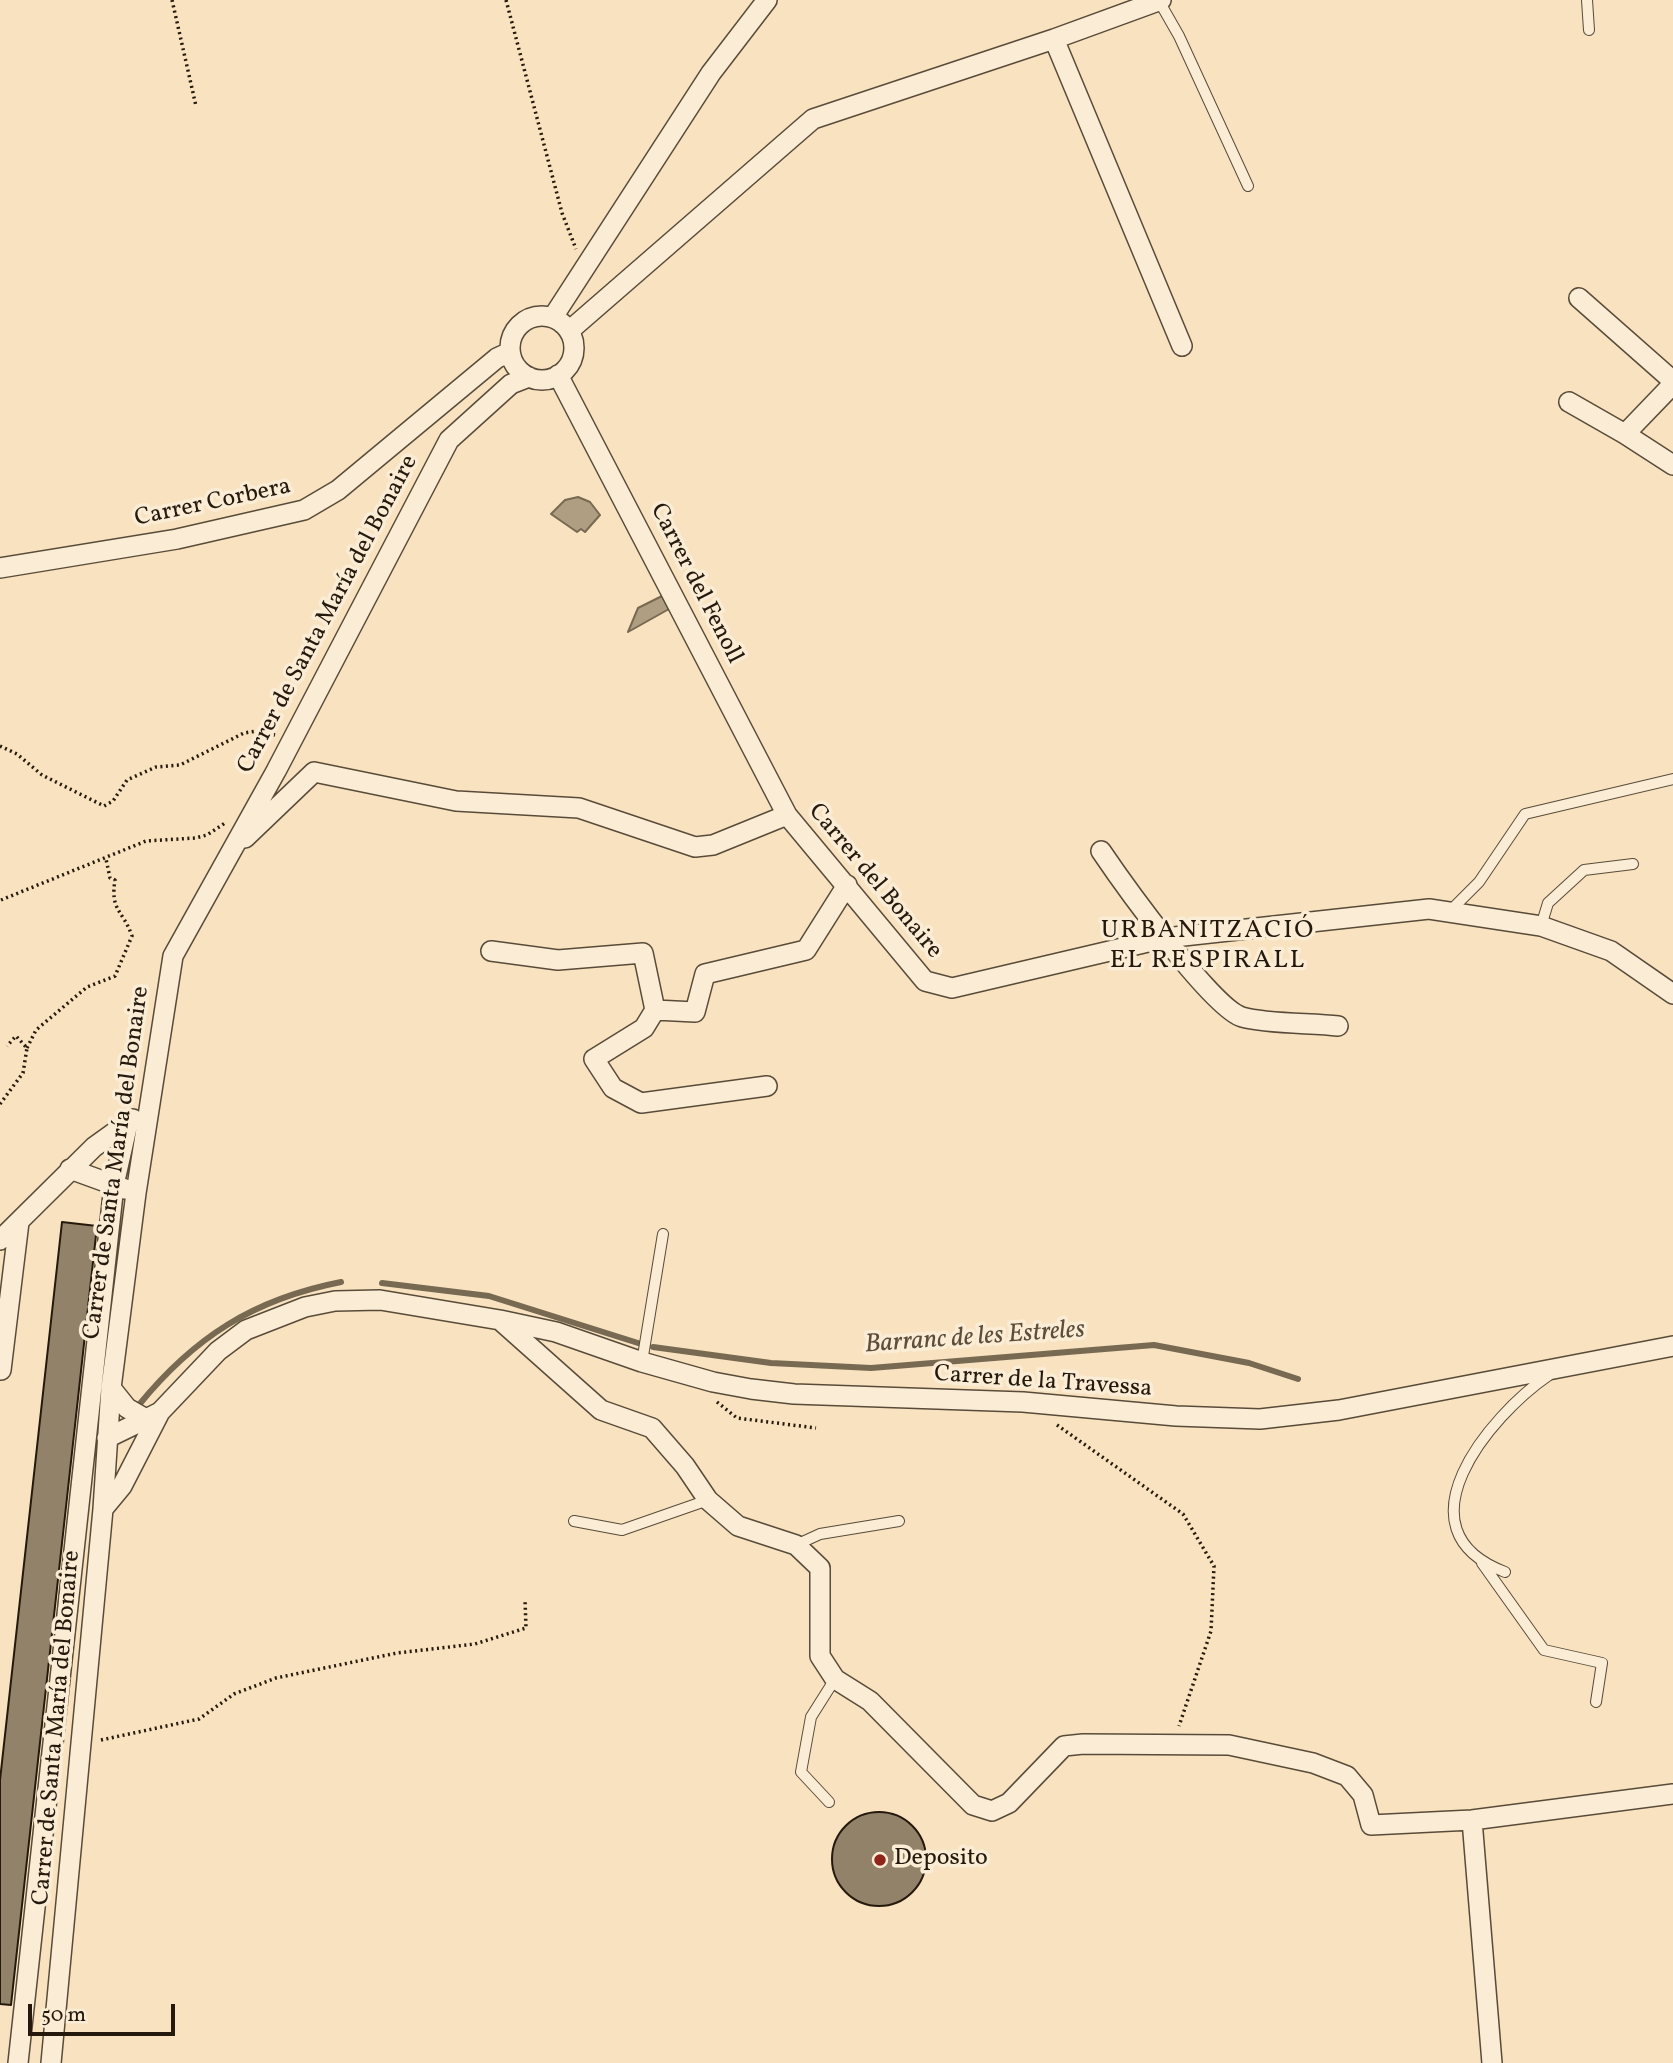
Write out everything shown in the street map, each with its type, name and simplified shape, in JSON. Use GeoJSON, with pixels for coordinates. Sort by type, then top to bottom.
{"type":"FeatureCollection","features":[{"type":"Feature","properties":{"kind":"street"},"geometry":{"type":"LineString","coordinates":[[553,317],[711,73],[767,0]]}},
{"type":"Feature","properties":{"kind":"street"},"geometry":{"type":"LineString","coordinates":[[569,331],[813,119],[1054,39],[1160,0]]}},
{"type":"Feature","properties":{"kind":"street"},"geometry":{"type":"LineString","coordinates":[[1054,39],[1182,346]]}},
{"type":"Feature","properties":{"kind":"street"},"geometry":{"type":"LineString","coordinates":[[1579,298],[1673,382],[1625,434]]}},
{"type":"Feature","properties":{"kind":"street"},"geometry":{"type":"LineString","coordinates":[[538,316],[553,317],[569,331],[573,350],[571,360],[558,375],[549,379],[529,377],[513,362],[510,342],[520,324],[538,316]]}},
{"type":"Feature","properties":{"kind":"street","name":"Carrer Corbera"},"geometry":{"type":"LineString","coordinates":[[0,568],[164,542],[303,510],[338,490],[497,358],[510,352]]}},
{"type":"Feature","properties":{"kind":"street","name":"Carrer del Fenoll"},"geometry":{"type":"LineString","coordinates":[[558,375],[787,815]]}},
{"type":"Feature","properties":{"kind":"street","name":"Carrer de Santa María del Bonaire"},"geometry":{"type":"LineString","coordinates":[[51,2063],[103,1509],[111,1388],[136,1193],[173,956],[294,737],[449,440],[511,384],[529,377]]}},
{"type":"Feature","properties":{"kind":"street"},"geometry":{"type":"LineString","coordinates":[[1569,402],[1673,465]]}},
{"type":"Feature","properties":{"kind":"street","name":"Carrer del Bonaire"},"geometry":{"type":"LineString","coordinates":[[228,855],[314,772],[456,801],[579,808],[695,847],[713,845],[787,815],[925,981],[952,988],[1165,938],[1429,909],[1451,910],[1541,926],[1611,951],[1673,993]]}},
{"type":"Feature","properties":{"kind":"street"},"geometry":{"type":"LineString","coordinates":[[1101,850],[1165,938],[1222,1002],[1241,1017],[1338,1026]]}},
{"type":"Feature","properties":{"kind":"street"},"geometry":{"type":"LineString","coordinates":[[655,1010],[695,1012],[705,974],[806,950],[846,885]]}},
{"type":"Feature","properties":{"kind":"street"},"geometry":{"type":"LineString","coordinates":[[491,951],[558,960],[643,953],[655,1010],[644,1028],[594,1059],[613,1088],[641,1103],[767,1086]]}},
{"type":"Feature","properties":{"kind":"street"},"geometry":{"type":"LineString","coordinates":[[0,1240],[94,1147],[149,1107]]}},
{"type":"Feature","properties":{"kind":"street"},"geometry":{"type":"LineString","coordinates":[[18,2063],[114,1185],[128,1123]]}},
{"type":"Feature","properties":{"kind":"street"},"geometry":{"type":"LineString","coordinates":[[70,1170],[136,1193]]}},
{"type":"Feature","properties":{"kind":"street"},"geometry":{"type":"LineString","coordinates":[[0,1375],[19,1222]]}},
{"type":"Feature","properties":{"kind":"street","name":"Carrer de la Travessa"},"geometry":{"type":"LineString","coordinates":[[107,1443],[153,1416],[218,1351],[246,1330],[305,1307],[335,1301],[380,1300],[500,1320],[556,1332],[642,1362],[713,1382],[794,1394],[1023,1402],[1176,1416],[1286,1418],[1673,1346]]}},
{"type":"Feature","properties":{"kind":"street"},"geometry":{"type":"LineString","coordinates":[[500,1320],[601,1410],[652,1428],[685,1466],[708,1500],[738,1526],[796,1545],[820,1568],[820,1656],[835,1679],[870,1701],[973,1805],[992,1811],[1009,1803],[1064,1746],[1173,1744],[1229,1745],[1313,1763],[1347,1776],[1363,1795],[1371,1825],[1472,1820],[1673,1794]]}},
{"type":"Feature","properties":{"kind":"street"},"geometry":{"type":"LineString","coordinates":[[111,1388],[127,1408],[153,1416]]}},
{"type":"Feature","properties":{"kind":"street","name":"Carrer de la Travessa"},"geometry":{"type":"LineString","coordinates":[[103,1509],[122,1486],[153,1416]]}},
{"type":"Feature","properties":{"kind":"street"},"geometry":{"type":"LineString","coordinates":[[107,1443],[141,1447]]}},
{"type":"Feature","properties":{"kind":"street"},"geometry":{"type":"LineString","coordinates":[[1472,1820],[1492,2063]]}},
{"type":"Feature","properties":{"kind":"lane"},"geometry":{"type":"LineString","coordinates":[[1160,0],[1248,186]]}},
{"type":"Feature","properties":{"kind":"lane"},"geometry":{"type":"LineString","coordinates":[[1587,0],[1589,30]]}},
{"type":"Feature","properties":{"kind":"lane"},"geometry":{"type":"LineString","coordinates":[[1451,910],[1479,882],[1525,814],[1673,779]]}},
{"type":"Feature","properties":{"kind":"lane"},"geometry":{"type":"LineString","coordinates":[[1541,926],[1548,903],[1584,870],[1633,864]]}},
{"type":"Feature","properties":{"kind":"lane"},"geometry":{"type":"LineString","coordinates":[[642,1362],[663,1234]]}},
{"type":"Feature","properties":{"kind":"lane"},"geometry":{"type":"LineString","coordinates":[[1562,1367],[1521,1395],[1466,1461],[1454,1494],[1458,1535],[1482,1563],[1544,1650],[1602,1663],[1596,1702]]}},
{"type":"Feature","properties":{"kind":"lane"},"geometry":{"type":"LineString","coordinates":[[574,1521],[622,1531],[708,1500]]}},
{"type":"Feature","properties":{"kind":"lane"},"geometry":{"type":"LineString","coordinates":[[796,1545],[820,1534],[899,1521]]}},
{"type":"Feature","properties":{"kind":"lane"},"geometry":{"type":"LineString","coordinates":[[1482,1563],[1506,1572]]}},
{"type":"Feature","properties":{"kind":"lane"},"geometry":{"type":"LineString","coordinates":[[829,1802],[801,1772],[811,1717],[835,1679]]}},
{"type":"Feature","properties":{"kind":"path"},"geometry":{"type":"LineString","coordinates":[[172,0],[196,106]]}},
{"type":"Feature","properties":{"kind":"path"},"geometry":{"type":"LineString","coordinates":[[506,0],[562,213],[583,271]]}},
{"type":"Feature","properties":{"kind":"path"},"geometry":{"type":"LineString","coordinates":[[0,746],[17,754],[52,780],[104,806],[113,801],[127,780],[156,767],[180,765],[244,733],[257,731],[294,737]]}},
{"type":"Feature","properties":{"kind":"path"},"geometry":{"type":"LineString","coordinates":[[1,901],[146,841],[195,838],[207,835],[226,822],[250,817]]}},
{"type":"Feature","properties":{"kind":"path"},"geometry":{"type":"LineString","coordinates":[[0,1104],[23,1073],[27,1048],[36,1030],[87,987],[115,976],[128,952],[132,936],[115,906],[111,894],[115,880],[110,878],[106,859]]}},
{"type":"Feature","properties":{"kind":"path"},"geometry":{"type":"LineString","coordinates":[[7,1046],[16,1036],[27,1048]]}},
{"type":"Feature","properties":{"kind":"path"},"geometry":{"type":"LineString","coordinates":[[713,1382],[711,1384],[718,1404],[737,1418],[816,1428]]}},
{"type":"Feature","properties":{"kind":"path"},"geometry":{"type":"LineString","coordinates":[[1023,1402],[1183,1514],[1214,1566],[1211,1631],[1173,1744]]}},
{"type":"Feature","properties":{"kind":"path"},"geometry":{"type":"LineString","coordinates":[[81,1744],[199,1719],[234,1694],[276,1678],[397,1653],[475,1643],[526,1628],[526,1600]]}},
{"type":"Feature","properties":{"kind":"shaded area"},"geometry":{"type":"Polygon","coordinates":[[[578,497],[590,502],[600,515],[585,532],[581,529],[577,532],[551,514],[565,500],[578,497]]]}},
{"type":"Feature","properties":{"kind":"shaded area"},"geometry":{"type":"Polygon","coordinates":[[[662,596],[669,609],[628,632],[638,608],[662,596]]]}},
{"type":"Feature","properties":{"kind":"building"},"geometry":{"type":"Polygon","coordinates":[[[62,1222],[97,1226],[11,2005],[0,2004],[0,1780],[62,1222]]]}},
{"type":"Feature","properties":{"kind":"building","name":"Deposito"},"geometry":{"type":"Polygon","coordinates":[[[870,1812],[888,1812],[913,1825],[923,1841],[926,1859],[923,1877],[913,1893],[888,1906],[870,1906],[845,1893],[832,1868],[832,1850],[845,1825],[870,1812]]]}},
{"type":"Feature","properties":{"kind":"waterway","name":"Barranc de les Estreles"},"geometry":{"type":"LineString","coordinates":[[138,1406],[181,1360],[228,1324],[280,1299],[341,1282]]}},
{"type":"Feature","properties":{"kind":"waterway","name":"Barranc de les Estreles"},"geometry":{"type":"LineString","coordinates":[[382,1283],[489,1296],[638,1343]]}},
{"type":"Feature","properties":{"kind":"waterway","name":"Barranc de les Estreles"},"geometry":{"type":"LineString","coordinates":[[653,1347],[771,1363],[871,1368],[1154,1345],[1249,1363],[1298,1379]]}},
{"type":"Feature","properties":{"kind":"place","name":"Deposito"},"geometry":{"type":"Point","coordinates":[880,1860]}},
{"type":"Feature","properties":{"kind":"district","name":"URBANITZACIÓ EL RESPIRALL"},"geometry":{"type":"Point","coordinates":[1208,947]}}]}
